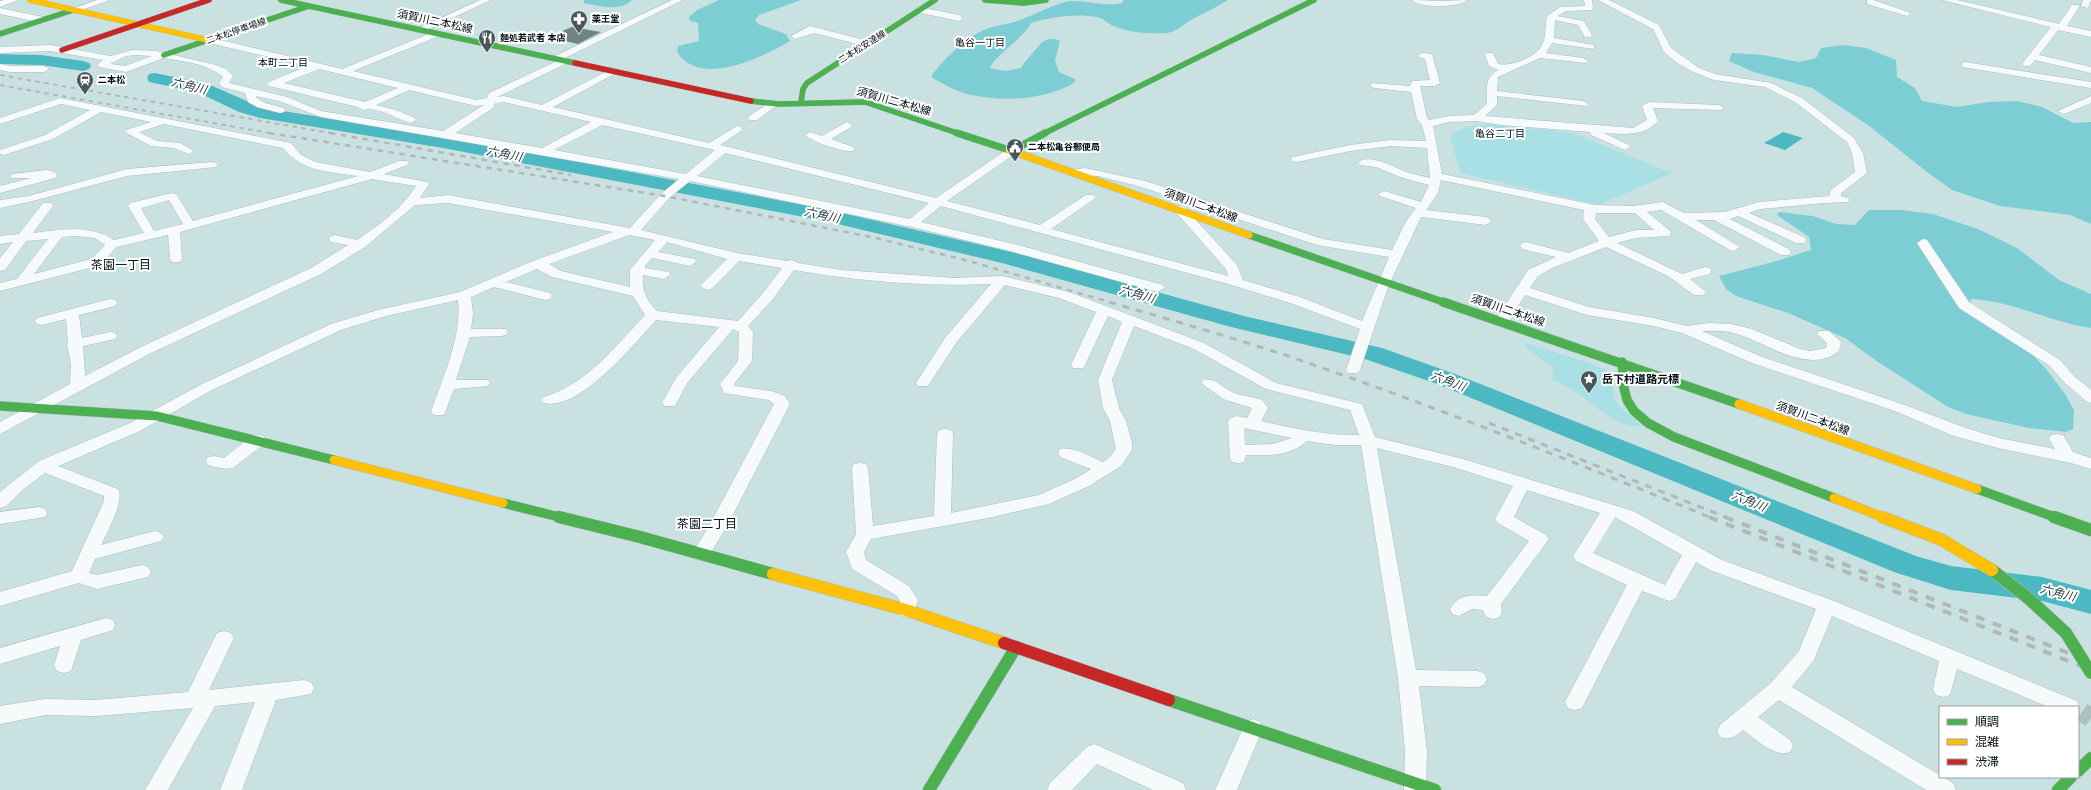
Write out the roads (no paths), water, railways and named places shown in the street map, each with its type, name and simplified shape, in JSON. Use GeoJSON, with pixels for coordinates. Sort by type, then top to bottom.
{"type":"FeatureCollection","features":[{"type":"Feature","properties":{"kind":"street"},"geometry":{"type":"LineString","coordinates":[[0,4],[15,0]]}},
{"type":"Feature","properties":{"kind":"street"},"geometry":{"type":"LineString","coordinates":[[30,0],[476,103],[504,99],[723,149],[835,178],[938,202],[1237,282],[1295,300],[1366,334]]}},
{"type":"Feature","properties":{"kind":"street"},"geometry":{"type":"LineString","coordinates":[[1,33],[106,0]]}},
{"type":"Feature","properties":{"kind":"street"},"geometry":{"type":"LineString","coordinates":[[62,50],[209,0]]}},
{"type":"Feature","properties":{"kind":"street","name":"須賀川二本松線"},"geometry":{"type":"LineString","coordinates":[[280,0],[772,104],[847,100],[861,101],[1076,172],[1180,210],[1622,362],[2091,530]]}},
{"type":"Feature","properties":{"kind":"street"},"geometry":{"type":"LineString","coordinates":[[419,30],[487,0]]}},
{"type":"Feature","properties":{"kind":"street"},"geometry":{"type":"LineString","coordinates":[[446,134],[489,106],[493,95],[679,0]]}},
{"type":"Feature","properties":{"kind":"street","name":"二本松安達線"},"geometry":{"type":"LineString","coordinates":[[800,102],[803,89],[807,82],[869,44],[935,0]]}},
{"type":"Feature","properties":{"kind":"street"},"geometry":{"type":"LineString","coordinates":[[985,0],[1024,3],[1046,0]]}},
{"type":"Feature","properties":{"kind":"street"},"geometry":{"type":"LineString","coordinates":[[912,223],[938,202],[1012,151],[1054,127],[1314,0]]}},
{"type":"Feature","properties":{"kind":"street"},"geometry":{"type":"LineString","coordinates":[[1416,0],[1443,4],[1463,0]]}},
{"type":"Feature","properties":{"kind":"street"},"geometry":{"type":"LineString","coordinates":[[1477,118],[1492,105],[1492,83],[1494,76],[1528,61],[1545,49],[1549,40],[1551,17],[1557,10],[1563,8],[1590,8],[1588,0]]}},
{"type":"Feature","properties":{"kind":"street"},"geometry":{"type":"LineString","coordinates":[[1602,0],[1656,27],[1670,52],[1697,70],[1719,78],[1762,83],[1783,90],[1847,136],[1854,144],[1860,158],[1861,173],[1835,192],[1840,200],[1759,206],[1748,208],[1740,213],[1716,216],[1680,217]]}},
{"type":"Feature","properties":{"kind":"street"},"geometry":{"type":"LineString","coordinates":[[1946,0],[2091,34]]}},
{"type":"Feature","properties":{"kind":"street"},"geometry":{"type":"LineString","coordinates":[[1870,2],[1907,12]]}},
{"type":"Feature","properties":{"kind":"street","name":"二本松停車場線"},"geometry":{"type":"LineString","coordinates":[[164,55],[309,6]]}},
{"type":"Feature","properties":{"kind":"street"},"geometry":{"type":"LineString","coordinates":[[1998,13],[2010,7]]}},
{"type":"Feature","properties":{"kind":"street"},"geometry":{"type":"LineString","coordinates":[[2022,74],[2032,56],[2075,7]]}},
{"type":"Feature","properties":{"kind":"street"},"geometry":{"type":"LineString","coordinates":[[919,10],[959,18]]}},
{"type":"Feature","properties":{"kind":"street"},"geometry":{"type":"LineString","coordinates":[[0,11],[43,20]]}},
{"type":"Feature","properties":{"kind":"street"},"geometry":{"type":"LineString","coordinates":[[1551,17],[1581,23],[1588,35]]}},
{"type":"Feature","properties":{"kind":"street"},"geometry":{"type":"LineString","coordinates":[[795,36],[812,30],[869,44]]}},
{"type":"Feature","properties":{"kind":"street"},"geometry":{"type":"LineString","coordinates":[[342,72],[436,34]]}},
{"type":"Feature","properties":{"kind":"street"},"geometry":{"type":"LineString","coordinates":[[1549,40],[1591,47]]}},
{"type":"Feature","properties":{"kind":"street"},"geometry":{"type":"LineString","coordinates":[[0,50],[39,48],[62,50],[113,59]]}},
{"type":"Feature","properties":{"kind":"street"},"geometry":{"type":"LineString","coordinates":[[164,55],[126,69],[102,65],[113,59],[136,52],[164,55],[194,61],[223,72],[228,76],[224,84],[250,93],[285,99],[309,111],[688,177],[817,202],[1014,248],[1158,288]]}},
{"type":"Feature","properties":{"kind":"street"},"geometry":{"type":"LineString","coordinates":[[1490,55],[1494,66],[1507,70]]}},
{"type":"Feature","properties":{"kind":"street"},"geometry":{"type":"LineString","coordinates":[[1538,55],[1583,60]]}},
{"type":"Feature","properties":{"kind":"street"},"geometry":{"type":"LineString","coordinates":[[1353,370],[1357,354],[1366,334],[1383,280],[1413,221],[1429,202],[1435,180],[1432,145],[1427,124],[1422,119],[1423,114],[1415,89],[1417,82],[1435,83],[1429,56],[1422,56]]}},
{"type":"Feature","properties":{"kind":"street"},"geometry":{"type":"LineString","coordinates":[[2032,56],[2091,70]]}},
{"type":"Feature","properties":{"kind":"street"},"geometry":{"type":"LineString","coordinates":[[1965,65],[2091,85]]}},
{"type":"Feature","properties":{"kind":"street"},"geometry":{"type":"LineString","coordinates":[[250,93],[318,66]]}},
{"type":"Feature","properties":{"kind":"street"},"geometry":{"type":"LineString","coordinates":[[0,68],[44,69]]}},
{"type":"Feature","properties":{"kind":"street"},"geometry":{"type":"LineString","coordinates":[[544,108],[613,71]]}},
{"type":"Feature","properties":{"kind":"street"},"geometry":{"type":"LineString","coordinates":[[274,83],[401,115],[411,120],[397,127]]}},
{"type":"Feature","properties":{"kind":"street"},"geometry":{"type":"LineString","coordinates":[[1374,85],[1415,89]]}},
{"type":"Feature","properties":{"kind":"street"},"geometry":{"type":"LineString","coordinates":[[341,117],[408,87]]}},
{"type":"Feature","properties":{"kind":"street"},"geometry":{"type":"LineString","coordinates":[[250,93],[252,100],[261,105],[280,110]]}},
{"type":"Feature","properties":{"kind":"street"},"geometry":{"type":"LineString","coordinates":[[1493,93],[1583,104]]}},
{"type":"Feature","properties":{"kind":"street"},"geometry":{"type":"LineString","coordinates":[[2062,111],[2091,99]]}},
{"type":"Feature","properties":{"kind":"street"},"geometry":{"type":"LineString","coordinates":[[0,126],[2,124],[0,122],[60,101],[165,120],[287,145],[297,157],[312,165],[423,184],[412,202],[381,222],[361,244],[316,271],[170,339],[37,407],[0,429]]}},
{"type":"Feature","properties":{"kind":"street"},"geometry":{"type":"LineString","coordinates":[[754,118],[772,104]]}},
{"type":"Feature","properties":{"kind":"street"},"geometry":{"type":"LineString","coordinates":[[1427,124],[1449,119],[1477,118],[1502,122],[1618,131],[1634,130],[1644,127],[1653,121],[1647,106],[1649,105],[1718,108]]}},
{"type":"Feature","properties":{"kind":"street"},"geometry":{"type":"LineString","coordinates":[[4,152],[48,137],[71,123],[101,108]]}},
{"type":"Feature","properties":{"kind":"street"},"geometry":{"type":"LineString","coordinates":[[165,120],[130,132],[155,144],[176,144],[189,151]]}},
{"type":"Feature","properties":{"kind":"street"},"geometry":{"type":"LineString","coordinates":[[542,152],[601,122]]}},
{"type":"Feature","properties":{"kind":"street"},"geometry":{"type":"LineString","coordinates":[[822,140],[847,125]]}},
{"type":"Feature","properties":{"kind":"street"},"geometry":{"type":"LineString","coordinates":[[710,146],[737,129]]}},
{"type":"Feature","properties":{"kind":"street"},"geometry":{"type":"LineString","coordinates":[[1585,129],[1625,147]]}},
{"type":"Feature","properties":{"kind":"street"},"geometry":{"type":"LineString","coordinates":[[810,135],[849,149]]}},
{"type":"Feature","properties":{"kind":"street"},"geometry":{"type":"LineString","coordinates":[[1297,159],[1350,148],[1391,143],[1432,145]]}},
{"type":"Feature","properties":{"kind":"street"},"geometry":{"type":"LineString","coordinates":[[0,502],[19,484],[45,465],[157,416],[207,387],[336,328],[384,313],[464,295],[538,264],[630,232],[662,200],[723,149]]}},
{"type":"Feature","properties":{"kind":"street"},"geometry":{"type":"LineString","coordinates":[[0,287],[96,262],[112,244],[190,226],[376,175],[403,163]]}},
{"type":"Feature","properties":{"kind":"street"},"geometry":{"type":"LineString","coordinates":[[1364,163],[1378,164],[1404,175],[1590,208],[1638,210],[1663,206],[1734,247]]}},
{"type":"Feature","properties":{"kind":"street"},"geometry":{"type":"LineString","coordinates":[[0,204],[23,201],[103,178],[138,171],[212,165]]}},
{"type":"Feature","properties":{"kind":"street"},"geometry":{"type":"LineString","coordinates":[[1076,172],[1085,171],[1098,173],[1145,184],[1321,242],[1396,254]]}},
{"type":"Feature","properties":{"kind":"street"},"geometry":{"type":"LineString","coordinates":[[0,190],[51,176],[51,174],[47,173],[16,176]]}},
{"type":"Feature","properties":{"kind":"street"},"geometry":{"type":"LineString","coordinates":[[1384,194],[1422,210],[1486,221]]}},
{"type":"Feature","properties":{"kind":"street"},"geometry":{"type":"LineString","coordinates":[[151,235],[134,206],[172,196],[190,226]]}},
{"type":"Feature","properties":{"kind":"street"},"geometry":{"type":"LineString","coordinates":[[1041,230],[1090,197]]}},
{"type":"Feature","properties":{"kind":"street"},"geometry":{"type":"LineString","coordinates":[[412,202],[448,199],[664,238],[736,257],[792,264],[842,274],[955,282],[1002,280],[1064,295],[1199,346],[1271,386],[1357,406],[1368,440],[1408,678],[1416,751],[1415,787]]}},
{"type":"Feature","properties":{"kind":"street"},"geometry":{"type":"LineString","coordinates":[[0,267],[47,206]]}},
{"type":"Feature","properties":{"kind":"street"},"geometry":{"type":"LineString","coordinates":[[1590,208],[1589,219],[1607,243],[1681,278],[1699,292]]}},
{"type":"Feature","properties":{"kind":"street"},"geometry":{"type":"LineString","coordinates":[[1180,210],[1232,268],[1237,282]]}},
{"type":"Feature","properties":{"kind":"street"},"geometry":{"type":"LineString","coordinates":[[1502,321],[1533,273],[1548,265],[1607,243],[1636,234],[1665,232],[1638,210]]}},
{"type":"Feature","properties":{"kind":"street"},"geometry":{"type":"LineString","coordinates":[[1740,213],[1800,240]]}},
{"type":"Feature","properties":{"kind":"street"},"geometry":{"type":"LineString","coordinates":[[1716,216],[1785,252]]}},
{"type":"Feature","properties":{"kind":"street"},"geometry":{"type":"LineString","coordinates":[[174,230],[176,259]]}},
{"type":"Feature","properties":{"kind":"street"},"geometry":{"type":"LineString","coordinates":[[0,240],[59,233],[88,232],[98,235],[112,244]]}},
{"type":"Feature","properties":{"kind":"street"},"geometry":{"type":"LineString","coordinates":[[22,281],[59,233]]}},
{"type":"Feature","properties":{"kind":"street"},"geometry":{"type":"LineString","coordinates":[[664,238],[636,270],[636,284],[644,306],[653,315],[735,326],[746,332],[746,361],[727,384],[729,390],[776,397],[780,399],[782,404],[717,528],[701,554]]}},
{"type":"Feature","properties":{"kind":"street"},"geometry":{"type":"LineString","coordinates":[[335,239],[361,244]]}},
{"type":"Feature","properties":{"kind":"street"},"geometry":{"type":"LineString","coordinates":[[1922,242],[1964,305],[2055,363],[2070,380],[2091,398]]}},
{"type":"Feature","properties":{"kind":"street"},"geometry":{"type":"LineString","coordinates":[[1526,246],[1569,258]]}},
{"type":"Feature","properties":{"kind":"street"},"geometry":{"type":"LineString","coordinates":[[650,254],[690,262]]}},
{"type":"Feature","properties":{"kind":"street"},"geometry":{"type":"LineString","coordinates":[[707,286],[736,257]]}},
{"type":"Feature","properties":{"kind":"street"},"geometry":{"type":"LineString","coordinates":[[538,264],[557,274],[639,293]]}},
{"type":"Feature","properties":{"kind":"street"},"geometry":{"type":"LineString","coordinates":[[670,403],[680,381],[735,326],[792,264]]}},
{"type":"Feature","properties":{"kind":"street"},"geometry":{"type":"LineString","coordinates":[[636,270],[664,275]]}},
{"type":"Feature","properties":{"kind":"street"},"geometry":{"type":"LineString","coordinates":[[1681,278],[1705,272]]}},
{"type":"Feature","properties":{"kind":"street"},"geometry":{"type":"LineString","coordinates":[[923,383],[950,341],[1002,280]]}},
{"type":"Feature","properties":{"kind":"street"},"geometry":{"type":"LineString","coordinates":[[494,283],[545,296]]}},
{"type":"Feature","properties":{"kind":"street"},"geometry":{"type":"LineString","coordinates":[[1522,290],[1587,311],[1654,322],[1687,330],[1758,360],[1898,407],[1960,432],[1998,443],[2082,460]]}},
{"type":"Feature","properties":{"kind":"street"},"geometry":{"type":"LineString","coordinates":[[439,412],[464,333],[466,314],[464,295]]}},
{"type":"Feature","properties":{"kind":"street"},"geometry":{"type":"LineString","coordinates":[[42,321],[110,303]]}},
{"type":"Feature","properties":{"kind":"street"},"geometry":{"type":"LineString","coordinates":[[1078,365],[1104,309]]}},
{"type":"Feature","properties":{"kind":"street"},"geometry":{"type":"LineString","coordinates":[[72,313],[74,344],[78,364],[78,386]]}},
{"type":"Feature","properties":{"kind":"street"},"geometry":{"type":"LineString","coordinates":[[549,400],[558,399],[593,376],[653,315]]}},
{"type":"Feature","properties":{"kind":"street"},"geometry":{"type":"LineString","coordinates":[[865,534],[942,519],[988,512],[1043,500],[1083,482],[1106,469],[1120,457],[1124,450],[1124,443],[1118,421],[1109,403],[1106,380],[1130,320]]}},
{"type":"Feature","properties":{"kind":"street"},"geometry":{"type":"LineString","coordinates":[[1687,330],[1696,328],[1735,329],[1788,350],[1811,354],[1822,354],[1833,350],[1834,342],[1824,334]]}},
{"type":"Feature","properties":{"kind":"street"},"geometry":{"type":"LineString","coordinates":[[464,333],[501,332]]}},
{"type":"Feature","properties":{"kind":"street"},"geometry":{"type":"LineString","coordinates":[[74,344],[110,336]]}},
{"type":"Feature","properties":{"kind":"street"},"geometry":{"type":"LineString","coordinates":[[1622,362],[1624,392],[1630,405],[1640,417],[1661,431],[1921,531],[1963,551],[1986,565],[2028,598],[2066,633],[2091,673]]}},
{"type":"Feature","properties":{"kind":"street"},"geometry":{"type":"LineString","coordinates":[[1208,383],[1228,396],[1258,403],[1260,408],[1252,424]]}},
{"type":"Feature","properties":{"kind":"street"},"geometry":{"type":"LineString","coordinates":[[448,385],[483,384]]}},
{"type":"Feature","properties":{"kind":"street"},"geometry":{"type":"LineString","coordinates":[[0,406],[37,407],[157,416],[610,529],[906,610],[1253,728],[1415,787],[1435,790]]}},
{"type":"Feature","properties":{"kind":"street"},"geometry":{"type":"LineString","coordinates":[[1304,435],[1299,441],[1282,448],[1271,451],[1238,454],[1236,421],[1304,435],[1353,441],[1368,440],[1523,483],[1611,510],[1637,520],[1692,553],[1716,565],[1828,606],[2066,706]]}},
{"type":"Feature","properties":{"kind":"street"},"geometry":{"type":"LineString","coordinates":[[942,519],[945,434]]}},
{"type":"Feature","properties":{"kind":"street"},"geometry":{"type":"LineString","coordinates":[[2057,439],[2082,460]]}},
{"type":"Feature","properties":{"kind":"street"},"geometry":{"type":"LineString","coordinates":[[214,461],[227,464],[258,440]]}},
{"type":"Feature","properties":{"kind":"street"},"geometry":{"type":"LineString","coordinates":[[1066,453],[1106,469]]}},
{"type":"Feature","properties":{"kind":"street"},"geometry":{"type":"LineString","coordinates":[[45,465],[53,470],[112,493],[112,501],[79,576]]}},
{"type":"Feature","properties":{"kind":"street"},"geometry":{"type":"LineString","coordinates":[[860,468],[865,534],[855,552],[858,564],[903,591],[909,600],[906,610]]}},
{"type":"Feature","properties":{"kind":"street"},"geometry":{"type":"LineString","coordinates":[[1459,609],[1469,602],[1492,607],[1540,539],[1504,519],[1523,483]]}},
{"type":"Feature","properties":{"kind":"street"},"geometry":{"type":"LineString","coordinates":[[1611,510],[1582,556],[1638,582],[1669,594],[1692,553]]}},
{"type":"Feature","properties":{"kind":"street"},"geometry":{"type":"LineString","coordinates":[[0,518],[39,513]]}},
{"type":"Feature","properties":{"kind":"street"},"geometry":{"type":"LineString","coordinates":[[87,555],[155,537]]}},
{"type":"Feature","properties":{"kind":"street"},"geometry":{"type":"LineString","coordinates":[[0,599],[79,576],[97,582],[142,572]]}},
{"type":"Feature","properties":{"kind":"street"},"geometry":{"type":"LineString","coordinates":[[1575,702],[1638,582]]}},
{"type":"Feature","properties":{"kind":"street"},"geometry":{"type":"LineString","coordinates":[[1727,731],[1778,689],[1807,655],[1828,606]]}},
{"type":"Feature","properties":{"kind":"street"},"geometry":{"type":"LineString","coordinates":[[0,656],[106,625]]}},
{"type":"Feature","properties":{"kind":"street"},"geometry":{"type":"LineString","coordinates":[[64,665],[73,635]]}},
{"type":"Feature","properties":{"kind":"street"},"geometry":{"type":"LineString","coordinates":[[156,790],[202,699],[224,638]]}},
{"type":"Feature","properties":{"kind":"street"},"geometry":{"type":"LineString","coordinates":[[929,790],[1016,647]]}},
{"type":"Feature","properties":{"kind":"street"},"geometry":{"type":"LineString","coordinates":[[1943,689],[1950,657]]}},
{"type":"Feature","properties":{"kind":"street"},"geometry":{"type":"LineString","coordinates":[[1408,678],[1477,679]]}},
{"type":"Feature","properties":{"kind":"street"},"geometry":{"type":"LineString","coordinates":[[0,715],[52,706],[96,708],[269,693],[304,688]]}},
{"type":"Feature","properties":{"kind":"street"},"geometry":{"type":"LineString","coordinates":[[1778,689],[1945,790]]}},
{"type":"Feature","properties":{"kind":"street"},"geometry":{"type":"LineString","coordinates":[[231,790],[269,693]]}},
{"type":"Feature","properties":{"kind":"street"},"geometry":{"type":"LineString","coordinates":[[1743,718],[1783,746]]}},
{"type":"Feature","properties":{"kind":"street"},"geometry":{"type":"LineString","coordinates":[[1226,790],[1253,728]]}},
{"type":"Feature","properties":{"kind":"street"},"geometry":{"type":"LineString","coordinates":[[1058,790],[1094,753],[1175,790]]}},
{"type":"Feature","properties":{"kind":"street"},"geometry":{"type":"LineString","coordinates":[[2079,770],[2091,758]]}},
{"type":"Feature","properties":{"kind":"street"},"geometry":{"type":"LineString","coordinates":[[2058,790],[2070,778]]}},
{"type":"Feature","properties":{"kind":"waterway","name":"六角川"},"geometry":{"type":"LineString","coordinates":[[0,59],[41,60],[83,66]]}},
{"type":"Feature","properties":{"kind":"waterway","name":"六角川"},"geometry":{"type":"LineString","coordinates":[[155,78],[202,88],[245,108],[260,113],[443,142],[825,215],[1008,258],[1239,322],[1373,353],[1446,379],[1905,564],[1951,578],[2025,586],[2075,596],[2091,602]]}},
{"type":"Feature","properties":{"kind":"tunnel"},"geometry":{"type":"LineString","coordinates":[[2082,712],[2091,718]]}},
{"type":"Feature","properties":{"kind":"railway"},"geometry":{"type":"LineString","coordinates":[[0,75],[336,134]]}},
{"type":"Feature","properties":{"kind":"railway"},"geometry":{"type":"LineString","coordinates":[[0,85],[273,134]]}},
{"type":"Feature","properties":{"kind":"railway"},"geometry":{"type":"LineString","coordinates":[[330,133],[571,175]]}},
{"type":"Feature","properties":{"kind":"railway"},"geometry":{"type":"LineString","coordinates":[[273,134],[665,196],[876,238],[969,261],[1113,303]]}},
{"type":"Feature","properties":{"kind":"railway"},"geometry":{"type":"LineString","coordinates":[[1109,302],[1285,355],[1393,393],[1606,475],[1712,518]]}},
{"type":"Feature","properties":{"kind":"railway"},"geometry":{"type":"LineString","coordinates":[[1489,423],[1728,518]]}},
{"type":"Feature","properties":{"kind":"railway"},"geometry":{"type":"LineString","coordinates":[[1709,517],[2091,670]]}},
{"type":"Feature","properties":{"kind":"railway"},"geometry":{"type":"LineString","coordinates":[[1725,517],[2091,662]]}},
{"type":"Feature","properties":{"kind":"place","name":"薬王堂"},"geometry":{"type":"Point","coordinates":[579,34]}},
{"type":"Feature","properties":{"kind":"place","name":"麺処若武者 本店"},"geometry":{"type":"Point","coordinates":[487,53]}},
{"type":"Feature","properties":{"kind":"place","name":"二本松"},"geometry":{"type":"Point","coordinates":[85,95]}},
{"type":"Feature","properties":{"kind":"place","name":"二本松亀谷郵便局"},"geometry":{"type":"Point","coordinates":[1015,162]}},
{"type":"Feature","properties":{"kind":"place","name":"岳下村道路元標"},"geometry":{"type":"Point","coordinates":[1589,394]}},
{"type":"Feature","properties":{"kind":"district","name":"亀谷一丁目"},"geometry":{"type":"Point","coordinates":[980,42]}},
{"type":"Feature","properties":{"kind":"district","name":"本町二丁目"},"geometry":{"type":"Point","coordinates":[283,62]}},
{"type":"Feature","properties":{"kind":"district","name":"亀谷二丁目"},"geometry":{"type":"Point","coordinates":[1500,133]}},
{"type":"Feature","properties":{"kind":"district","name":"茶園一丁目"},"geometry":{"type":"Point","coordinates":[121,265]}},
{"type":"Feature","properties":{"kind":"district","name":"茶園二丁目"},"geometry":{"type":"Point","coordinates":[707,524]}}]}
